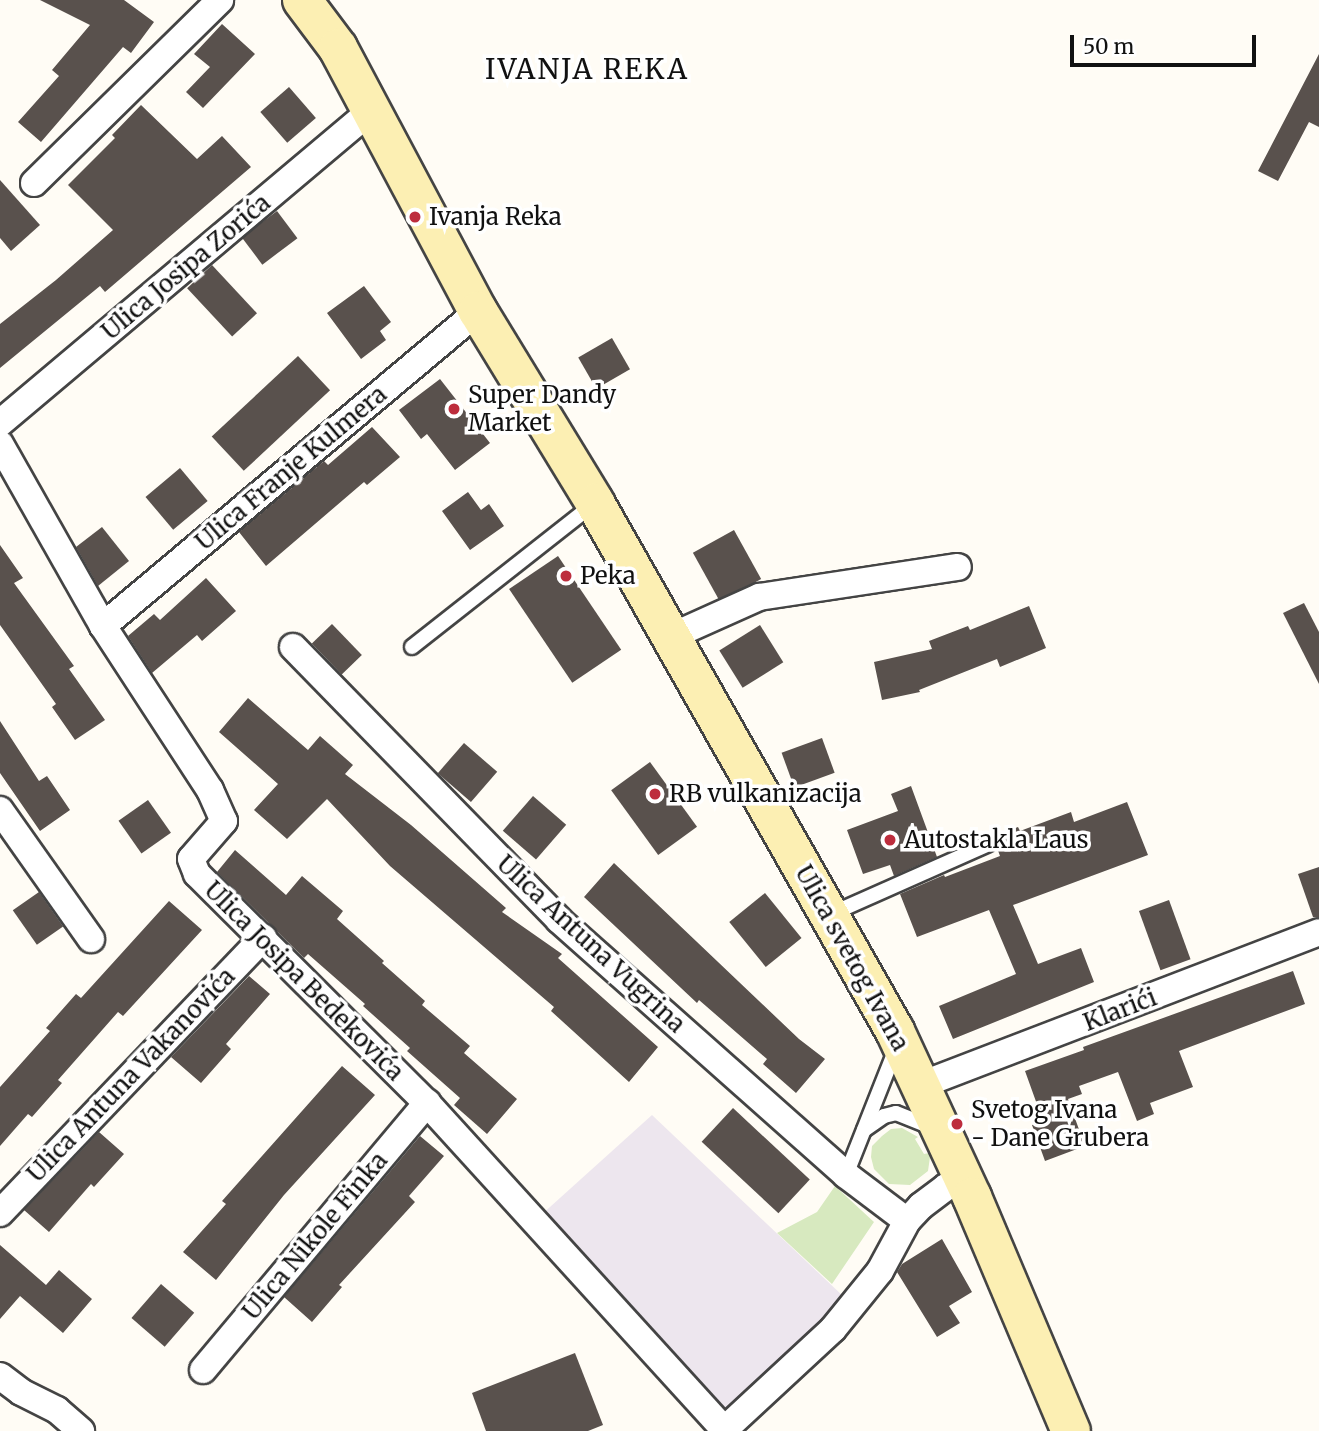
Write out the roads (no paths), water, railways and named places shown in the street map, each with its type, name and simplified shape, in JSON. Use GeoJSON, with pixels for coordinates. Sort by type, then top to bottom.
{"type":"FeatureCollection","features":[{"type":"Feature","properties":{"kind":"street"},"geometry":{"type":"LineString","coordinates":[[34,183],[220,0]]}},
{"type":"Feature","properties":{"kind":"street","name":"Ulica svetog Ivana"},"geometry":{"type":"LineString","coordinates":[[302,0],[338,48],[478,311],[595,503],[898,1037],[963,1178],[1071,1431]]}},
{"type":"Feature","properties":{"kind":"street","name":"Ulica Josipa Zorića"},"geometry":{"type":"LineString","coordinates":[[0,423],[371,111]]}},
{"type":"Feature","properties":{"kind":"street","name":"Ulica Franje Kulmera"},"geometry":{"type":"LineString","coordinates":[[103,626],[478,311]]}},
{"type":"Feature","properties":{"kind":"street","name":"Ulica Josipa Bedekovića"},"geometry":{"type":"LineString","coordinates":[[0,443],[103,626],[210,790],[224,821],[191,859],[197,874],[428,1103],[724,1430]]}},
{"type":"Feature","properties":{"kind":"street"},"geometry":{"type":"LineString","coordinates":[[670,637],[759,597],[958,567]]}},
{"type":"Feature","properties":{"kind":"street","name":"Ulica Antuna Vugrina"},"geometry":{"type":"LineString","coordinates":[[293,647],[559,919],[846,1175],[907,1221]]}},
{"type":"Feature","properties":{"kind":"street"},"geometry":{"type":"LineString","coordinates":[[0,810],[90,939]]}},
{"type":"Feature","properties":{"kind":"street","name":"Klarići"},"geometry":{"type":"LineString","coordinates":[[920,1085],[1319,932]]}},
{"type":"Feature","properties":{"kind":"street","name":"Ulica Antuna Vakanovića"},"geometry":{"type":"LineString","coordinates":[[0,1213],[263,938]]}},
{"type":"Feature","properties":{"kind":"street","name":"Ulica Nikole Finka"},"geometry":{"type":"LineString","coordinates":[[203,1370],[428,1103]]}},
{"type":"Feature","properties":{"kind":"street"},"geometry":{"type":"LineString","coordinates":[[724,1430],[834,1329],[880,1270],[907,1221],[936,1194],[963,1178]]}},
{"type":"Feature","properties":{"kind":"street"},"geometry":{"type":"LineString","coordinates":[[0,1376],[21,1392],[57,1410],[81,1431]]}},
{"type":"Feature","properties":{"kind":"lane"},"geometry":{"type":"LineString","coordinates":[[412,647],[595,503]]}},
{"type":"Feature","properties":{"kind":"lane"},"geometry":{"type":"LineString","coordinates":[[830,915],[987,845]]}},
{"type":"Feature","properties":{"kind":"lane"},"geometry":{"type":"LineString","coordinates":[[846,1175],[893,1059],[898,1037]]}},
{"type":"Feature","properties":{"kind":"lane"},"geometry":{"type":"LineString","coordinates":[[864,1131],[884,1116],[896,1113],[909,1116],[943,1135]]}},
{"type":"Feature","properties":{"kind":"place","name":"Ivanja Reka"},"geometry":{"type":"Point","coordinates":[415,217]}},
{"type":"Feature","properties":{"kind":"place","name":"Super Dandy Market"},"geometry":{"type":"Point","coordinates":[454,409]}},
{"type":"Feature","properties":{"kind":"place","name":"Peka"},"geometry":{"type":"Point","coordinates":[566,576]}},
{"type":"Feature","properties":{"kind":"place","name":"RB vulkanizacija"},"geometry":{"type":"Point","coordinates":[655,794]}},
{"type":"Feature","properties":{"kind":"place","name":"Autostakla Laus"},"geometry":{"type":"Point","coordinates":[890,840]}},
{"type":"Feature","properties":{"kind":"place","name":"Svetog Ivana - Dane Grubera"},"geometry":{"type":"Point","coordinates":[957,1124]}},
{"type":"Feature","properties":{"kind":"district","name":"IVANJA REKA"},"geometry":{"type":"Point","coordinates":[587,69]}}]}
